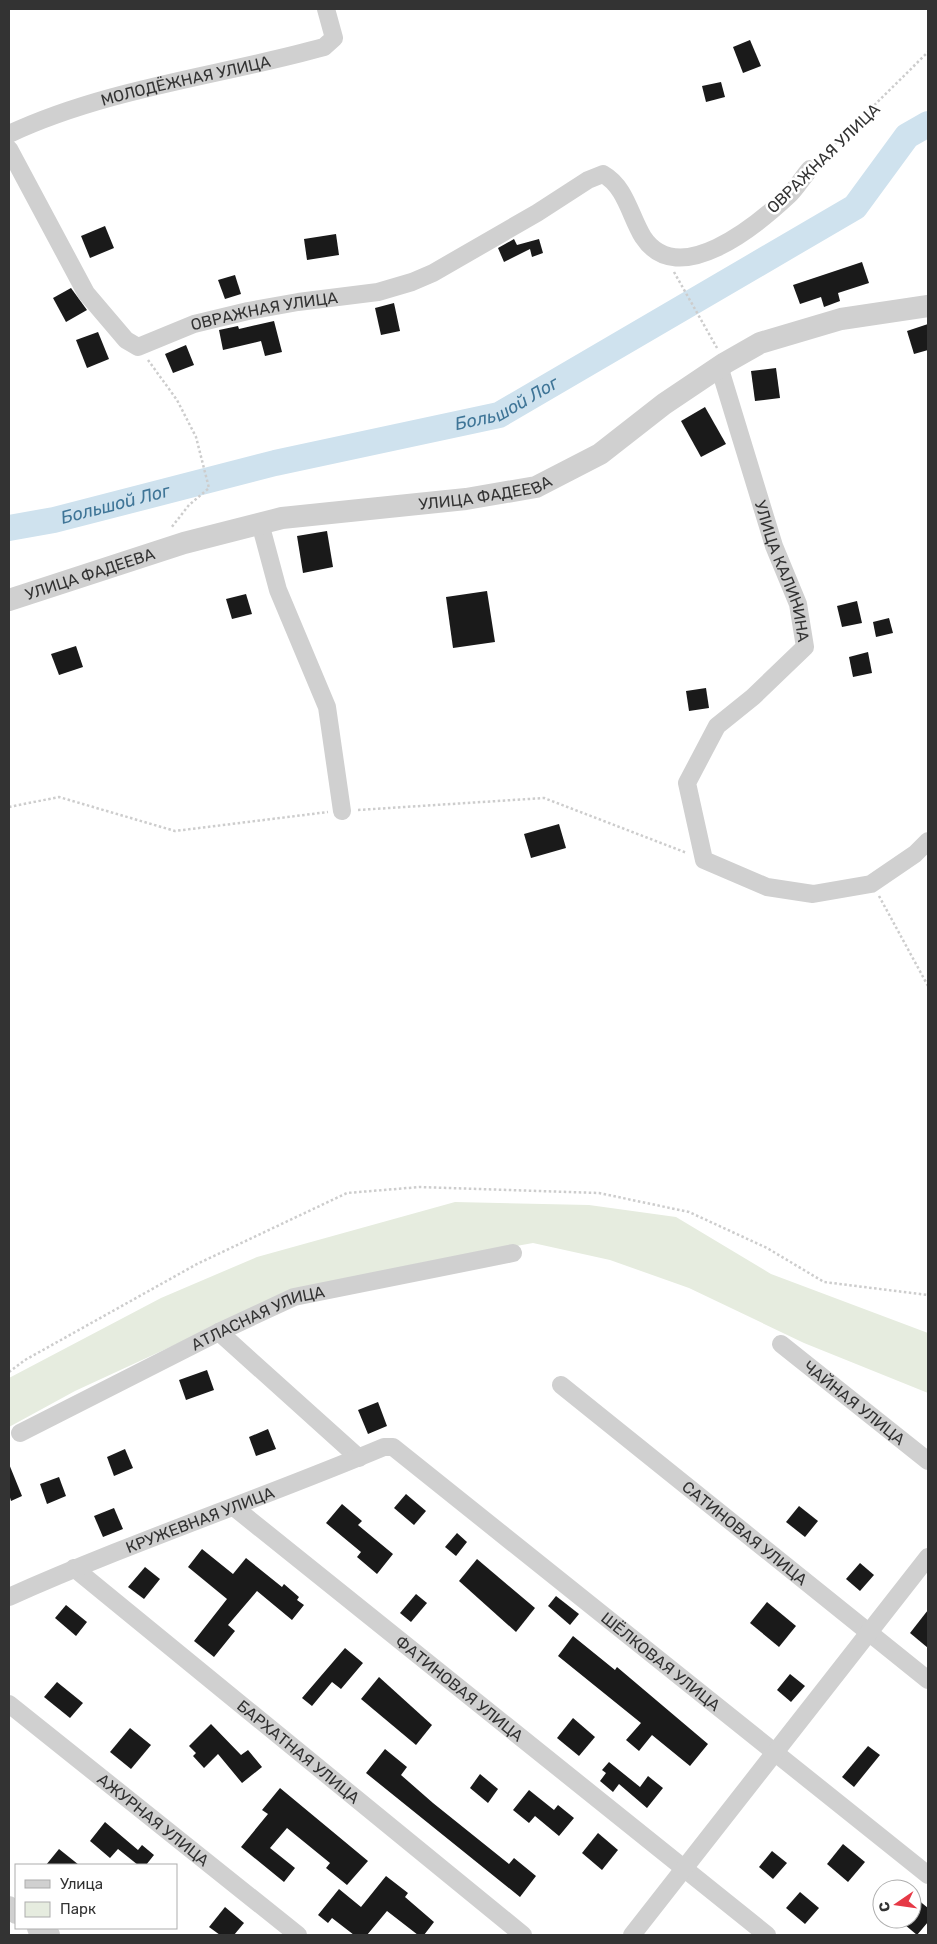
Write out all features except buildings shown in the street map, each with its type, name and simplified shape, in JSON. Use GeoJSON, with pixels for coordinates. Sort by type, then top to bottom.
{"type":"FeatureCollection","features":[{"type":"Feature","properties":{"kind":"street","name":"МОЛОДЁЖНАЯ УЛИЦА"},"geometry":{"type":"LineString","coordinates":[[9,134],[48,118],[142,90],[324,47],[334,38],[326,9]]}},
{"type":"Feature","properties":{"kind":"street"},"geometry":{"type":"LineString","coordinates":[[9,150],[86,293],[126,340],[138,347]]}},
{"type":"Feature","properties":{"kind":"street","name":"ОВРАЖНАЯ УЛИЦА"},"geometry":{"type":"LineString","coordinates":[[138,347],[194,324],[248,311],[298,302],[378,292],[412,282],[433,273],[537,213],[588,180],[603,174],[615,181],[643,238],[652,248],[664,256],[679,260],[698,256],[726,243],[790,195],[810,169]]}},
{"type":"Feature","properties":{"kind":"street","name":"УЛИЦА ФАДЕЕВА"},"geometry":{"type":"LineString","coordinates":[[9,600],[151,553],[260,523],[292,517],[466,500],[536,487],[600,454],[664,404],[722,365],[760,343],[841,319],[928,306]]}},
{"type":"Feature","properties":{"kind":"street","name":"УЛИЦА КАЛИНИНА"},"geometry":{"type":"LineString","coordinates":[[722,365],[774,546],[798,604],[805,647],[753,697],[717,726],[687,783],[704,860],[767,887],[814,894],[871,884]]}},
{"type":"Feature","properties":{"kind":"street"},"geometry":{"type":"LineString","coordinates":[[260,523],[278,590],[327,707],[342,811]]}},
{"type":"Feature","properties":{"kind":"street"},"geometry":{"type":"LineString","coordinates":[[871,884],[915,854],[928,841]]}},
{"type":"Feature","properties":{"kind":"street","name":"АТЛАСНАЯ УЛИЦА"},"geometry":{"type":"LineString","coordinates":[[20,1434],[219,1332],[294,1297],[513,1253]]}},
{"type":"Feature","properties":{"kind":"street"},"geometry":{"type":"LineString","coordinates":[[219,1332],[359,1458]]}},
{"type":"Feature","properties":{"kind":"street","name":"ЧАЙНАЯ УЛИЦА"},"geometry":{"type":"LineString","coordinates":[[781,1344],[928,1461]]}},
{"type":"Feature","properties":{"kind":"street","name":"САТИНОВАЯ УЛИЦА"},"geometry":{"type":"LineString","coordinates":[[561,1385],[928,1680]]}},
{"type":"Feature","properties":{"kind":"street","name":"КРУЖЕВНАЯ УЛИЦА"},"geometry":{"type":"LineString","coordinates":[[9,1597],[74,1568],[235,1508],[384,1447],[393,1447]]}},
{"type":"Feature","properties":{"kind":"street","name":"ШЁЛКОВАЯ УЛИЦА"},"geometry":{"type":"LineString","coordinates":[[393,1447],[774,1754],[928,1875]]}},
{"type":"Feature","properties":{"kind":"street","name":"ФАТИНОВАЯ УЛИЦА"},"geometry":{"type":"LineString","coordinates":[[235,1508],[767,1935]]}},
{"type":"Feature","properties":{"kind":"street"},"geometry":{"type":"LineString","coordinates":[[632,1935],[928,1557]]}},
{"type":"Feature","properties":{"kind":"street","name":"БАРХАТНАЯ УЛИЦА"},"geometry":{"type":"LineString","coordinates":[[74,1568],[523,1935]]}},
{"type":"Feature","properties":{"kind":"street","name":"АЖУРНАЯ УЛИЦА"},"geometry":{"type":"LineString","coordinates":[[9,1704],[298,1935]]}},
{"type":"Feature","properties":{"kind":"path","name":"ОВРАЖНАЯ УЛИЦА"},"geometry":{"type":"LineString","coordinates":[[810,169],[928,52]]}},
{"type":"Feature","properties":{"kind":"path"},"geometry":{"type":"LineString","coordinates":[[680,282],[704,322],[722,365]]}},
{"type":"Feature","properties":{"kind":"path"},"geometry":{"type":"LineString","coordinates":[[138,347],[177,400],[196,437],[209,488],[189,505],[151,553]]}},
{"type":"Feature","properties":{"kind":"path"},"geometry":{"type":"LineString","coordinates":[[871,884],[885,904],[928,986]]}},
{"type":"Feature","properties":{"kind":"path"},"geometry":{"type":"LineString","coordinates":[[9,1372],[25,1360],[197,1264],[346,1193],[420,1187],[599,1193],[689,1212],[767,1248],[824,1282],[928,1295]]}},
{"type":"Feature","properties":{"kind":"green space"},"geometry":{"type":"Polygon","coordinates":[[[455,1202],[589,1205],[676,1217],[771,1274],[928,1333],[928,1393],[804,1343],[689,1288],[610,1260],[533,1243],[425,1262],[248,1311],[75,1391],[9,1427],[9,1378],[161,1298],[257,1257],[455,1202]]]}},
{"type":"Feature","properties":{"kind":"waterway","name":"Большой Лог"},"geometry":{"type":"LineString","coordinates":[[9,528],[54,520],[275,463],[499,415],[855,207],[907,136],[928,124]]}}]}
